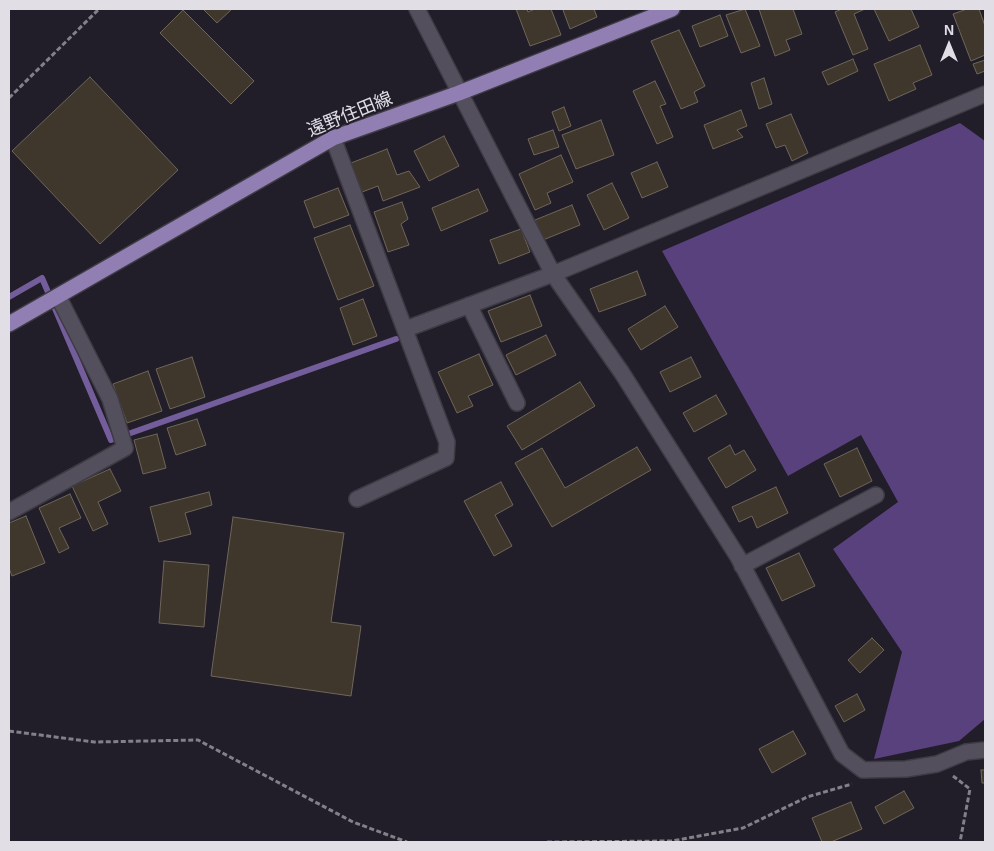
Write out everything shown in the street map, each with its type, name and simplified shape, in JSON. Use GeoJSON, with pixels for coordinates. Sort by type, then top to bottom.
{"type":"FeatureCollection","features":[{"type":"Feature","properties":{"kind":"main road","name":"遠野住田線"},"geometry":{"type":"LineString","coordinates":[[9,324],[333,138],[459,93],[672,9]]}},
{"type":"Feature","properties":{"kind":"street"},"geometry":{"type":"LineString","coordinates":[[417,9],[553,274],[622,373],[742,566],[842,754],[863,770],[906,769],[937,764],[966,752],[985,750]]}},
{"type":"Feature","properties":{"kind":"street"},"geometry":{"type":"LineString","coordinates":[[406,329],[553,274],[983,98]]}},
{"type":"Feature","properties":{"kind":"street"},"geometry":{"type":"LineString","coordinates":[[333,138],[447,442],[446,458],[358,499]]}},
{"type":"Feature","properties":{"kind":"street"},"geometry":{"type":"LineString","coordinates":[[9,512],[125,448],[110,399],[58,296]]}},
{"type":"Feature","properties":{"kind":"street"},"geometry":{"type":"LineString","coordinates":[[469,305],[518,404]]}},
{"type":"Feature","properties":{"kind":"street"},"geometry":{"type":"LineString","coordinates":[[742,566],[876,495]]}},
{"type":"Feature","properties":{"kind":"path"},"geometry":{"type":"LineString","coordinates":[[9,98],[99,9]]}},
{"type":"Feature","properties":{"kind":"path"},"geometry":{"type":"LineString","coordinates":[[9,731],[94,742],[198,740],[353,822],[407,842]]}},
{"type":"Feature","properties":{"kind":"path"},"geometry":{"type":"LineString","coordinates":[[937,764],[970,789],[960,842]]}},
{"type":"Feature","properties":{"kind":"path"},"geometry":{"type":"LineString","coordinates":[[547,842],[672,841],[734,830],[743,828],[807,797],[861,782]]}},
{"type":"Feature","properties":{"kind":"shaded area"},"geometry":{"type":"Polygon","coordinates":[[[960,123],[985,141],[985,719],[959,741],[874,759],[902,652],[833,549],[898,502],[861,435],[788,476],[662,251],[960,123]]]}},
{"type":"Feature","properties":{"kind":"building"},"geometry":{"type":"Polygon","coordinates":[[[203,9],[232,9],[217,23],[203,9]]]}},
{"type":"Feature","properties":{"kind":"building"},"geometry":{"type":"Polygon","coordinates":[[[516,9],[527,9],[528,12],[535,9],[551,9],[561,35],[530,46],[516,9]]]}},
{"type":"Feature","properties":{"kind":"building"},"geometry":{"type":"Polygon","coordinates":[[[594,9],[597,17],[570,29],[563,10],[594,9]]]}},
{"type":"Feature","properties":{"kind":"building"},"geometry":{"type":"Polygon","coordinates":[[[745,9],[760,46],[741,53],[726,15],[745,9]]]}},
{"type":"Feature","properties":{"kind":"building"},"geometry":{"type":"Polygon","coordinates":[[[759,9],[793,9],[802,34],[786,40],[790,50],[775,56],[759,9]]]}},
{"type":"Feature","properties":{"kind":"building"},"geometry":{"type":"Polygon","coordinates":[[[842,9],[865,9],[854,14],[868,49],[853,55],[835,12],[842,9]]]}},
{"type":"Feature","properties":{"kind":"building"},"geometry":{"type":"Polygon","coordinates":[[[874,9],[911,9],[919,27],[889,41],[874,9]]]}},
{"type":"Feature","properties":{"kind":"building"},"geometry":{"type":"Polygon","coordinates":[[[967,9],[979,9],[985,26],[985,55],[971,61],[953,14],[967,9]]]}},
{"type":"Feature","properties":{"kind":"building"},"geometry":{"type":"Polygon","coordinates":[[[183,10],[254,81],[231,104],[160,33],[183,10]]]}},
{"type":"Feature","properties":{"kind":"building"},"geometry":{"type":"Polygon","coordinates":[[[720,15],[728,36],[700,47],[692,26],[720,15]]]}},
{"type":"Feature","properties":{"kind":"building"},"geometry":{"type":"Polygon","coordinates":[[[679,30],[705,86],[694,92],[698,102],[681,109],[651,41],[679,30]]]}},
{"type":"Feature","properties":{"kind":"building"},"geometry":{"type":"Polygon","coordinates":[[[920,45],[932,75],[913,83],[916,89],[889,101],[874,64],[920,45]]]}},
{"type":"Feature","properties":{"kind":"building"},"geometry":{"type":"Polygon","coordinates":[[[853,59],[858,71],[828,85],[822,72],[853,59]]]}},
{"type":"Feature","properties":{"kind":"building"},"geometry":{"type":"Polygon","coordinates":[[[985,60],[985,71],[977,74],[973,64],[985,60]]]}},
{"type":"Feature","properties":{"kind":"building"},"geometry":{"type":"Polygon","coordinates":[[[90,77],[178,170],[100,244],[12,151],[90,77]]]}},
{"type":"Feature","properties":{"kind":"building"},"geometry":{"type":"Polygon","coordinates":[[[764,78],[772,104],[759,109],[751,83],[764,78]]]}},
{"type":"Feature","properties":{"kind":"building"},"geometry":{"type":"Polygon","coordinates":[[[655,81],[666,104],[660,106],[673,137],[657,144],[633,91],[655,81]]]}},
{"type":"Feature","properties":{"kind":"building"},"geometry":{"type":"Polygon","coordinates":[[[564,107],[571,126],[559,131],[552,112],[564,107]]]}},
{"type":"Feature","properties":{"kind":"building"},"geometry":{"type":"Polygon","coordinates":[[[741,110],[747,126],[737,130],[743,137],[713,149],[704,125],[741,110]]]}},
{"type":"Feature","properties":{"kind":"building"},"geometry":{"type":"Polygon","coordinates":[[[791,114],[808,153],[792,161],[785,145],[776,148],[766,124],[791,114]]]}},
{"type":"Feature","properties":{"kind":"building"},"geometry":{"type":"Polygon","coordinates":[[[601,120],[614,155],[576,169],[562,135],[601,120]]]}},
{"type":"Feature","properties":{"kind":"building"},"geometry":{"type":"Polygon","coordinates":[[[553,130],[559,147],[534,155],[528,139],[553,130]]]}},
{"type":"Feature","properties":{"kind":"building"},"geometry":{"type":"Polygon","coordinates":[[[444,136],[459,166],[429,181],[414,151],[444,136]]]}},
{"type":"Feature","properties":{"kind":"building"},"geometry":{"type":"Polygon","coordinates":[[[387,149],[397,175],[409,171],[420,187],[383,201],[378,186],[362,192],[351,163],[387,149]]]}},
{"type":"Feature","properties":{"kind":"building"},"geometry":{"type":"Polygon","coordinates":[[[561,155],[573,182],[547,193],[551,203],[535,210],[519,174],[561,155]]]}},
{"type":"Feature","properties":{"kind":"building"},"geometry":{"type":"Polygon","coordinates":[[[657,162],[668,187],[642,198],[631,173],[657,162]]]}},
{"type":"Feature","properties":{"kind":"building"},"geometry":{"type":"Polygon","coordinates":[[[612,183],[629,218],[604,230],[587,195],[612,183]]]}},
{"type":"Feature","properties":{"kind":"building"},"geometry":{"type":"Polygon","coordinates":[[[338,188],[349,215],[314,228],[304,201],[338,188]]]}},
{"type":"Feature","properties":{"kind":"building"},"geometry":{"type":"Polygon","coordinates":[[[478,189],[488,211],[441,231],[432,208],[478,189]]]}},
{"type":"Feature","properties":{"kind":"building"},"geometry":{"type":"Polygon","coordinates":[[[402,202],[408,219],[401,224],[409,245],[388,252],[374,212],[402,202]]]}},
{"type":"Feature","properties":{"kind":"building"},"geometry":{"type":"Polygon","coordinates":[[[572,205],[580,225],[543,240],[535,220],[572,205]]]}},
{"type":"Feature","properties":{"kind":"building"},"geometry":{"type":"Polygon","coordinates":[[[350,225],[374,286],[338,300],[314,238],[350,225]]]}},
{"type":"Feature","properties":{"kind":"building"},"geometry":{"type":"Polygon","coordinates":[[[521,229],[530,252],[499,264],[490,240],[521,229]]]}},
{"type":"Feature","properties":{"kind":"building"},"geometry":{"type":"Polygon","coordinates":[[[637,271],[646,295],[599,312],[590,289],[637,271]]]}},
{"type":"Feature","properties":{"kind":"building"},"geometry":{"type":"Polygon","coordinates":[[[530,295],[542,326],[501,342],[488,311],[530,295]]]}},
{"type":"Feature","properties":{"kind":"building"},"geometry":{"type":"Polygon","coordinates":[[[363,299],[377,336],[353,345],[340,308],[363,299]]]}},
{"type":"Feature","properties":{"kind":"building"},"geometry":{"type":"Polygon","coordinates":[[[665,306],[678,327],[641,350],[628,329],[665,306]]]}},
{"type":"Feature","properties":{"kind":"building"},"geometry":{"type":"Polygon","coordinates":[[[546,335],[556,355],[516,375],[506,355],[546,335]]]}},
{"type":"Feature","properties":{"kind":"building"},"geometry":{"type":"Polygon","coordinates":[[[479,354],[493,385],[468,396],[473,406],[457,413],[438,372],[479,354]]]}},
{"type":"Feature","properties":{"kind":"building"},"geometry":{"type":"Polygon","coordinates":[[[192,357],[205,397],[170,409],[156,369],[192,357]]]}},
{"type":"Feature","properties":{"kind":"building"},"geometry":{"type":"Polygon","coordinates":[[[691,357],[701,377],[670,392],[660,372],[691,357]]]}},
{"type":"Feature","properties":{"kind":"building"},"geometry":{"type":"Polygon","coordinates":[[[148,371],[162,411],[127,423],[113,384],[148,371]]]}},
{"type":"Feature","properties":{"kind":"building"},"geometry":{"type":"Polygon","coordinates":[[[580,382],[595,406],[522,450],[507,426],[580,382]]]}},
{"type":"Feature","properties":{"kind":"building"},"geometry":{"type":"Polygon","coordinates":[[[716,395],[727,414],[694,432],[683,413],[716,395]]]}},
{"type":"Feature","properties":{"kind":"building"},"geometry":{"type":"Polygon","coordinates":[[[197,419],[206,445],[176,455],[167,428],[197,419]]]}},
{"type":"Feature","properties":{"kind":"building"},"geometry":{"type":"Polygon","coordinates":[[[157,434],[166,468],[143,474],[134,440],[157,434]]]}},
{"type":"Feature","properties":{"kind":"building"},"geometry":{"type":"Polygon","coordinates":[[[730,445],[735,455],[744,450],[756,470],[726,488],[708,458],[730,445]]]}},
{"type":"Feature","properties":{"kind":"building"},"geometry":{"type":"Polygon","coordinates":[[[637,447],[651,470],[552,527],[515,463],[542,448],[565,488],[637,447]]]}},
{"type":"Feature","properties":{"kind":"building"},"geometry":{"type":"Polygon","coordinates":[[[857,448],[872,481],[840,497],[824,464],[857,448]]]}},
{"type":"Feature","properties":{"kind":"building"},"geometry":{"type":"Polygon","coordinates":[[[110,469],[121,491],[98,502],[108,524],[93,531],[72,486],[110,469]]]}},
{"type":"Feature","properties":{"kind":"building"},"geometry":{"type":"Polygon","coordinates":[[[501,482],[513,505],[495,515],[512,546],[494,556],[464,501],[501,482]]]}},
{"type":"Feature","properties":{"kind":"building"},"geometry":{"type":"Polygon","coordinates":[[[776,487],[788,513],[757,528],[752,516],[739,522],[732,507],[776,487]]]}},
{"type":"Feature","properties":{"kind":"building"},"geometry":{"type":"Polygon","coordinates":[[[209,492],[212,505],[185,513],[191,534],[159,542],[150,507],[209,492]]]}},
{"type":"Feature","properties":{"kind":"building"},"geometry":{"type":"Polygon","coordinates":[[[70,494],[81,518],[59,528],[69,548],[59,553],[39,508],[70,494]]]}},
{"type":"Feature","properties":{"kind":"building"},"geometry":{"type":"Polygon","coordinates":[[[26,516],[45,563],[12,576],[9,568],[9,523],[26,516]]]}},
{"type":"Feature","properties":{"kind":"building"},"geometry":{"type":"Polygon","coordinates":[[[233,517],[344,533],[331,622],[361,626],[351,696],[211,676],[233,517]]]}},
{"type":"Feature","properties":{"kind":"building"},"geometry":{"type":"Polygon","coordinates":[[[799,553],[815,586],[782,601],[766,568],[799,553]]]}},
{"type":"Feature","properties":{"kind":"building"},"geometry":{"type":"Polygon","coordinates":[[[164,561],[209,565],[204,627],[159,623],[164,561]]]}},
{"type":"Feature","properties":{"kind":"building"},"geometry":{"type":"Polygon","coordinates":[[[872,638],[884,650],[860,673],[848,660],[872,638]]]}},
{"type":"Feature","properties":{"kind":"building"},"geometry":{"type":"Polygon","coordinates":[[[857,694],[865,710],[844,722],[835,706],[857,694]]]}},
{"type":"Feature","properties":{"kind":"building"},"geometry":{"type":"Polygon","coordinates":[[[793,731],[806,754],[772,773],[759,749],[793,731]]]}},
{"type":"Feature","properties":{"kind":"building"},"geometry":{"type":"Polygon","coordinates":[[[981,770],[985,770],[985,783],[982,783],[981,770]]]}},
{"type":"Feature","properties":{"kind":"building"},"geometry":{"type":"Polygon","coordinates":[[[904,791],[914,808],[884,824],[875,807],[904,791]]]}},
{"type":"Feature","properties":{"kind":"building"},"geometry":{"type":"Polygon","coordinates":[[[851,802],[862,829],[831,842],[822,842],[812,818],[851,802]]]}},
{"type":"Feature","properties":{"kind":"waterway"},"geometry":{"type":"LineString","coordinates":[[9,297],[42,278],[111,440],[396,339]]}}]}
